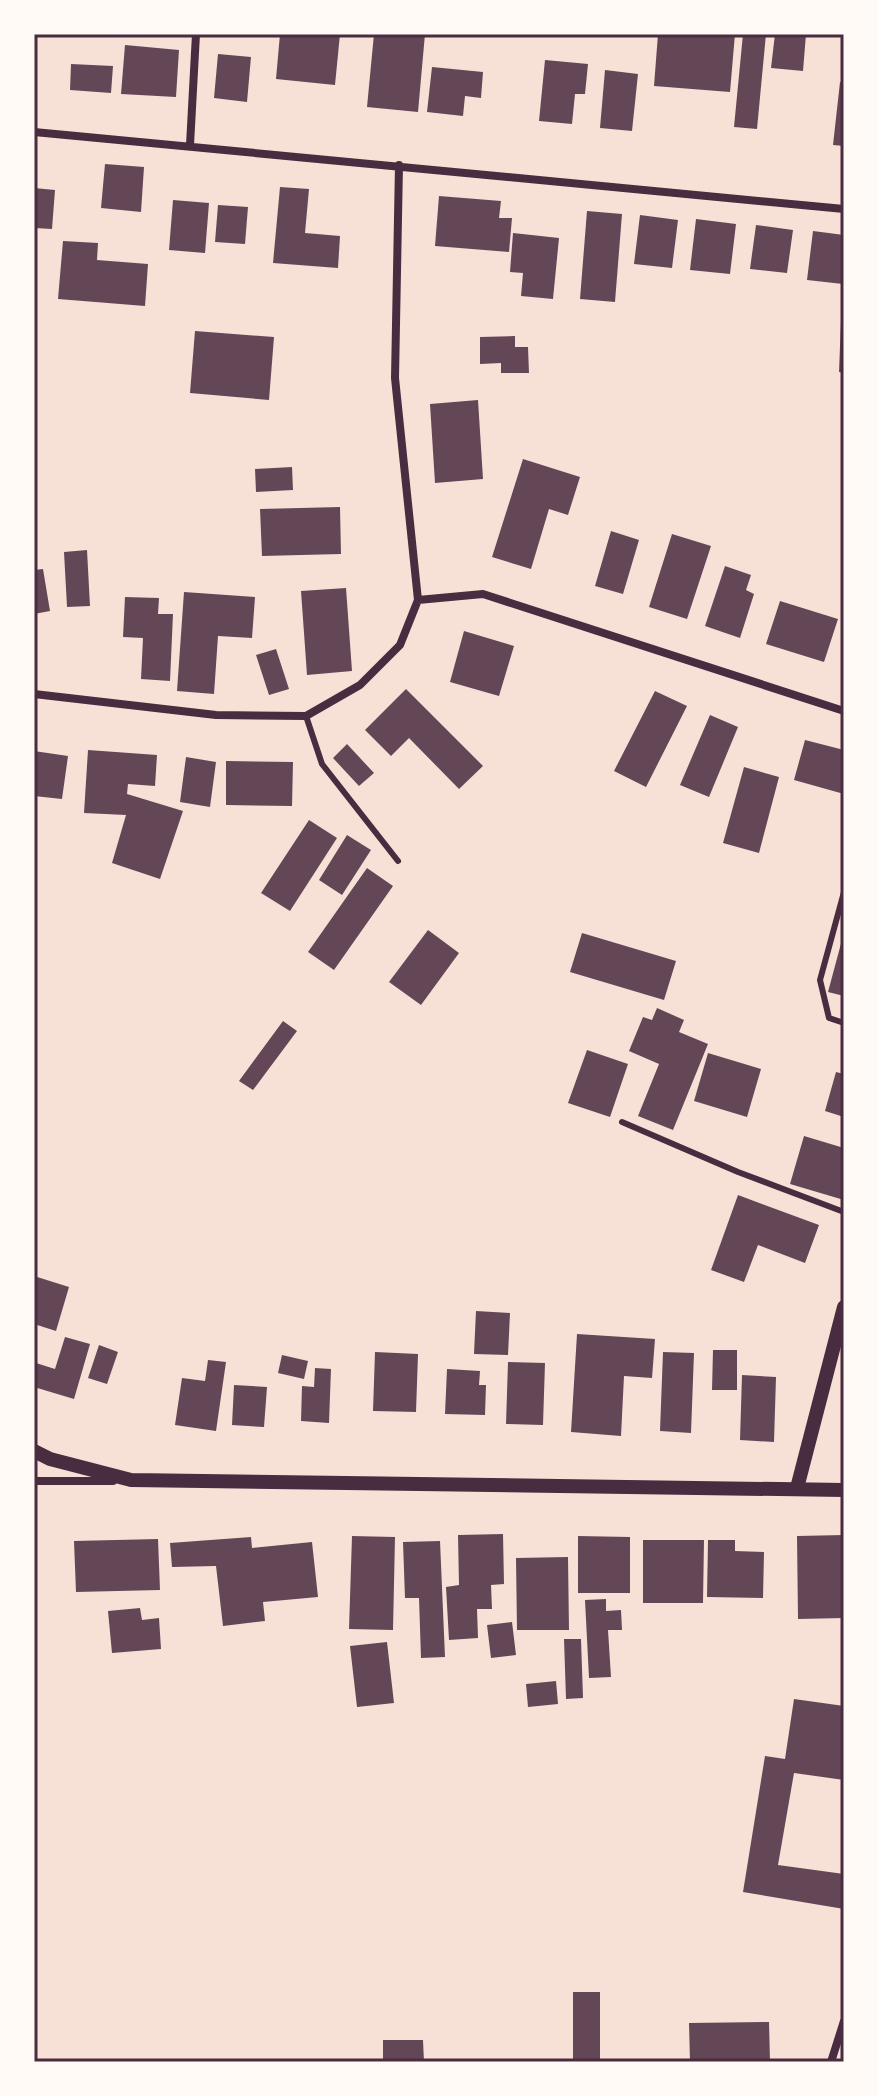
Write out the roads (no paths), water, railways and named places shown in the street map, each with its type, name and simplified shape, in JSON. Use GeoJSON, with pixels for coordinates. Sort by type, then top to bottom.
{"type":"FeatureCollection","features":[{"type":"Feature","properties":{"kind":"street"},"geometry":{"type":"LineString","coordinates":[[190,145],[196,34]]}},
{"type":"Feature","properties":{"kind":"street"},"geometry":{"type":"LineString","coordinates":[[34,132],[844,209]]}},
{"type":"Feature","properties":{"kind":"street"},"geometry":{"type":"LineString","coordinates":[[34,694],[216,715],[306,716],[360,685],[400,645],[418,600],[395,378],[399,165]]}},
{"type":"Feature","properties":{"kind":"street"},"geometry":{"type":"LineString","coordinates":[[418,600],[483,594],[844,711]]}},
{"type":"Feature","properties":{"kind":"street"},"geometry":{"type":"LineString","coordinates":[[797,1488],[844,1307]]}},
{"type":"Feature","properties":{"kind":"street"},"geometry":{"type":"LineString","coordinates":[[34,1451],[50,1459],[131,1480]]}},
{"type":"Feature","properties":{"kind":"street"},"geometry":{"type":"LineString","coordinates":[[34,1481],[844,1490]]}},
{"type":"Feature","properties":{"kind":"street"},"geometry":{"type":"LineString","coordinates":[[831,2062],[844,2021]]}},
{"type":"Feature","properties":{"kind":"lane"},"geometry":{"type":"LineString","coordinates":[[306,716],[322,764],[398,861]]}},
{"type":"Feature","properties":{"kind":"lane"},"geometry":{"type":"LineString","coordinates":[[844,892],[820,980],[829,1018],[844,1023]]}},
{"type":"Feature","properties":{"kind":"lane"},"geometry":{"type":"LineString","coordinates":[[622,1122],[738,1172],[844,1212]]}}]}
